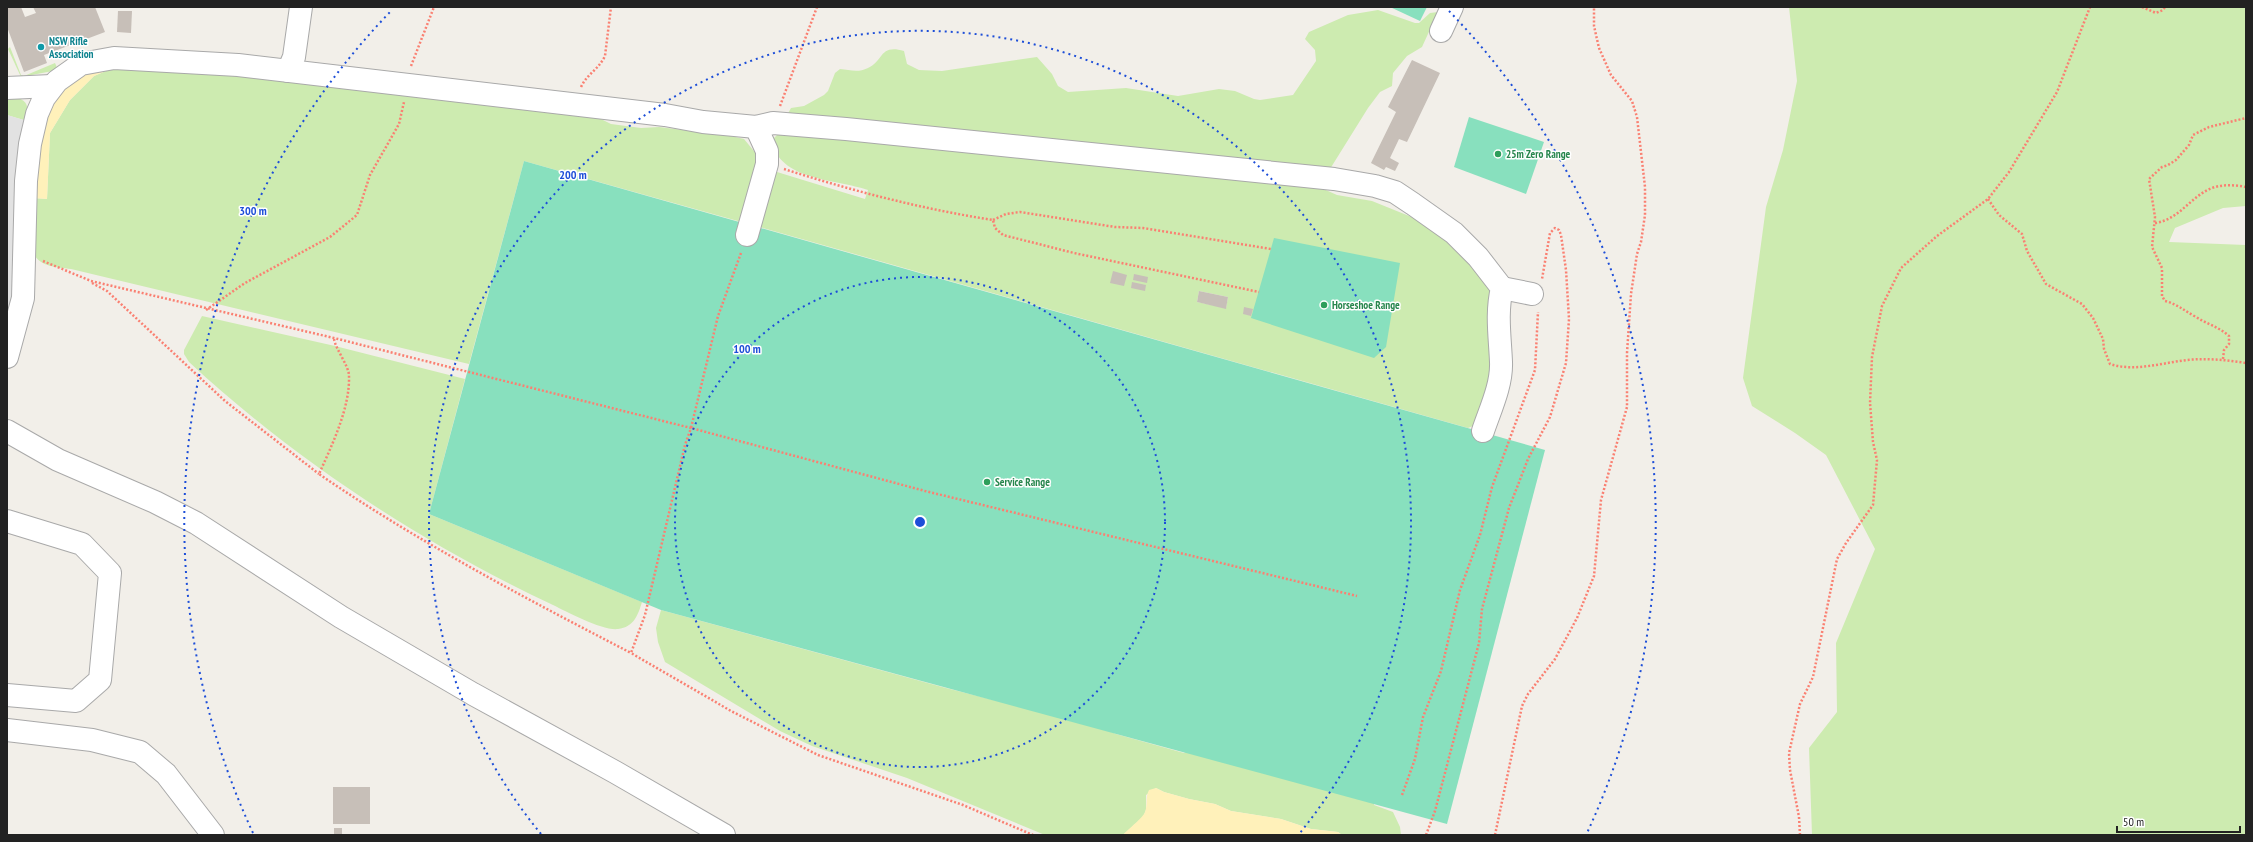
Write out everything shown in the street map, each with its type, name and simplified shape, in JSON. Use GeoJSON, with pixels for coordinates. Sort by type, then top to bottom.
{"type":"FeatureCollection","features":[{"type":"Feature","properties":{"kind":"lane"},"geometry":{"type":"LineString","coordinates":[[288,71],[295,50],[301,7]]}},
{"type":"Feature","properties":{"kind":"lane"},"geometry":{"type":"LineString","coordinates":[[1441,31],[1452,7]]}},
{"type":"Feature","properties":{"kind":"lane"},"geometry":{"type":"LineString","coordinates":[[7,356],[23,298],[26,254],[26,181],[30,144],[38,109],[52,86],[63,76],[81,64],[111,58],[179,60],[407,84],[702,122],[846,129],[1368,184],[1395,192],[1454,234],[1478,257],[1502,288],[1532,294]]}},
{"type":"Feature","properties":{"kind":"lane"},"geometry":{"type":"LineString","coordinates":[[10,81],[52,86]]}},
{"type":"Feature","properties":{"kind":"lane"},"geometry":{"type":"LineString","coordinates":[[747,235],[767,164],[765,125]]}},
{"type":"Feature","properties":{"kind":"lane"},"geometry":{"type":"LineString","coordinates":[[1483,431],[1500,375],[1501,363],[1498,304],[1502,288]]}},
{"type":"Feature","properties":{"kind":"lane"},"geometry":{"type":"LineString","coordinates":[[7,431],[58,460],[155,502],[196,523],[354,624],[724,835]]}},
{"type":"Feature","properties":{"kind":"lane"},"geometry":{"type":"LineString","coordinates":[[7,521],[82,544],[110,573],[100,680],[76,701],[7,695]]}},
{"type":"Feature","properties":{"kind":"lane"},"geometry":{"type":"LineString","coordinates":[[7,730],[92,740],[140,752],[166,774],[213,835]]}},
{"type":"Feature","properties":{"kind":"path"},"geometry":{"type":"LineString","coordinates":[[206,310],[245,283],[330,237],[357,215],[370,175],[399,124],[408,72],[434,7]]}},
{"type":"Feature","properties":{"kind":"path"},"geometry":{"type":"LineString","coordinates":[[579,105],[579,93],[585,78],[602,63],[611,7]]}},
{"type":"Feature","properties":{"kind":"path"},"geometry":{"type":"LineString","coordinates":[[765,125],[817,7]]}},
{"type":"Feature","properties":{"kind":"path"},"geometry":{"type":"LineString","coordinates":[[1494,835],[1522,706],[1528,694],[1555,659],[1577,618],[1594,576],[1601,500],[1627,406],[1627,353],[1631,294],[1634,272],[1642,242],[1645,215],[1645,187],[1637,117],[1632,101],[1611,75],[1599,48],[1594,26],[1594,7]]}},
{"type":"Feature","properties":{"kind":"path"},"geometry":{"type":"LineString","coordinates":[[1800,835],[1799,817],[1790,770],[1791,737],[1800,704],[1813,677],[1837,559],[1846,543],[1873,505],[1877,460],[1873,442],[1870,403],[1872,357],[1882,306],[1901,268],[1914,255],[1958,220],[1988,199],[2009,172],[2057,92],[2090,7]]}},
{"type":"Feature","properties":{"kind":"path"},"geometry":{"type":"LineString","coordinates":[[2142,7],[2156,13],[2164,7]]}},
{"type":"Feature","properties":{"kind":"path"},"geometry":{"type":"LineString","coordinates":[[2223,359],[2224,350],[2230,344],[2229,336],[2222,330],[2196,317],[2176,304],[2165,300],[2162,296],[2162,268],[2152,247],[2155,223],[2150,179],[2162,167],[2176,160],[2188,145],[2193,135],[2209,127],[2246,118]]}},
{"type":"Feature","properties":{"kind":"path"},"geometry":{"type":"LineString","coordinates":[[767,164],[856,192],[954,214],[993,220],[1006,214],[1020,212],[1115,227],[1143,228],[1271,249]]}},
{"type":"Feature","properties":{"kind":"path"},"geometry":{"type":"LineString","coordinates":[[2155,223],[2165,222],[2212,188],[2229,185],[2246,186]]}},
{"type":"Feature","properties":{"kind":"path"},"geometry":{"type":"LineString","coordinates":[[1988,199],[1999,215],[2022,234],[2027,250],[2046,284],[2082,304],[2093,318],[2104,339],[2104,349],[2110,364],[2119,367],[2136,367],[2188,360],[2223,359],[2246,363]]}},
{"type":"Feature","properties":{"kind":"path"},"geometry":{"type":"LineString","coordinates":[[993,220],[995,228],[1003,235],[1074,253],[1259,292]]}},
{"type":"Feature","properties":{"kind":"path"},"geometry":{"type":"LineString","coordinates":[[1402,795],[1415,759],[1423,717],[1441,671],[1460,590],[1480,535],[1492,487],[1535,370],[1538,314],[1532,294],[1542,278],[1550,233],[1555,228],[1558,230],[1564,251],[1568,287],[1568,341],[1566,363],[1550,417],[1528,459],[1509,508],[1482,609],[1479,643],[1434,811],[1426,835]]}},
{"type":"Feature","properties":{"kind":"path"},"geometry":{"type":"LineString","coordinates":[[631,653],[645,615],[685,445],[691,428],[718,316],[747,235]]}},
{"type":"Feature","properties":{"kind":"path"},"geometry":{"type":"LineString","coordinates":[[26,254],[88,280],[107,291],[225,401],[320,474],[421,540],[557,615],[631,653],[731,710],[818,755],[956,803],[1033,835]]}},
{"type":"Feature","properties":{"kind":"path"},"geometry":{"type":"LineString","coordinates":[[88,280],[206,310],[334,338],[691,428],[925,490],[1357,596]]}},
{"type":"Feature","properties":{"kind":"path"},"geometry":{"type":"LineString","coordinates":[[320,474],[336,437],[345,404],[349,375],[334,338]]}},
{"type":"Feature","properties":{"kind":"green space"},"geometry":{"type":"Polygon","coordinates":[[[1390,7],[1427,7],[1420,21],[1390,7]]]}},
{"type":"Feature","properties":{"kind":"green space"},"geometry":{"type":"Polygon","coordinates":[[[1789,7],[2246,7],[2246,206],[2223,208],[2175,228],[2169,242],[2246,245],[2246,835],[1812,835],[1809,748],[1837,712],[1836,643],[1875,549],[1826,455],[1795,433],[1752,406],[1743,378],[1766,207],[1783,150],[1797,81],[1789,7]]]}},
{"type":"Feature","properties":{"kind":"green space"},"geometry":{"type":"Polygon","coordinates":[[[1378,10],[1415,23],[1419,23],[1430,13],[1438,12],[1422,47],[1407,56],[1393,73],[1392,86],[1380,92],[1368,108],[1330,169],[786,117],[791,108],[804,106],[824,95],[828,91],[835,73],[840,69],[854,71],[864,70],[873,65],[886,51],[896,49],[904,51],[907,64],[919,70],[942,71],[1037,57],[1052,74],[1058,86],[1068,92],[1126,88],[1178,96],[1219,89],[1235,91],[1260,100],[1293,95],[1316,61],[1315,50],[1305,39],[1309,32],[1348,15],[1378,10]]]}},
{"type":"Feature","properties":{"kind":"green space"},"geometry":{"type":"Polygon","coordinates":[[[10,47],[21,75],[24,76],[55,63],[58,70],[21,77],[8,49],[10,47]]]}},
{"type":"Feature","properties":{"kind":"green space"},"geometry":{"type":"Polygon","coordinates":[[[118,66],[153,66],[599,118],[611,124],[641,128],[659,127],[744,139],[758,156],[745,223],[524,161],[469,364],[45,264],[40,262],[34,254],[33,198],[47,199],[50,133],[70,100],[94,76],[118,66]]]}},
{"type":"Feature","properties":{"kind":"green space"},"geometry":{"type":"Polygon","coordinates":[[[7,96],[18,98],[25,102],[27,105],[27,121],[7,115],[7,96]]]}},
{"type":"Feature","properties":{"kind":"green space","name":"25m Zero Range"},"geometry":{"type":"Polygon","coordinates":[[[1469,117],[1544,142],[1526,194],[1454,167],[1469,117]]]}},
{"type":"Feature","properties":{"kind":"green space"},"geometry":{"type":"Polygon","coordinates":[[[780,132],[1310,183],[1337,195],[1372,201],[1424,222],[1442,234],[1487,282],[1491,299],[1496,370],[1478,424],[1468,428],[756,226],[774,174],[777,172],[865,199],[868,190],[811,176],[797,171],[785,164],[777,153],[772,140],[780,132]],[[1199,291],[1197,302],[1226,308],[1228,297],[1199,291]]]}},
{"type":"Feature","properties":{"kind":"green space","name":"Service Range"},"geometry":{"type":"Polygon","coordinates":[[[524,161],[1545,450],[1447,824],[661,610],[429,514],[524,161]]]}},
{"type":"Feature","properties":{"kind":"green space","name":"Horseshoe Range"},"geometry":{"type":"Polygon","coordinates":[[[1274,238],[1400,263],[1386,347],[1374,358],[1251,318],[1274,238]]]}},
{"type":"Feature","properties":{"kind":"green space"},"geometry":{"type":"Polygon","coordinates":[[[202,316],[335,346],[465,379],[429,514],[642,602],[632,623],[618,629],[603,627],[567,612],[504,581],[455,555],[408,527],[316,466],[272,433],[189,362],[184,354],[184,350],[202,316]]]}},
{"type":"Feature","properties":{"kind":"green space"},"geometry":{"type":"Polygon","coordinates":[[[661,610],[946,688],[1099,727],[1116,734],[1184,753],[1188,750],[1374,802],[1374,805],[1393,812],[1400,827],[1401,835],[1342,835],[1338,832],[1311,829],[1281,819],[1231,811],[1215,804],[1189,799],[1164,792],[1156,788],[1146,795],[1146,810],[1143,817],[1123,835],[1045,835],[907,778],[812,746],[780,731],[665,662],[658,642],[656,628],[661,610]]]}},
{"type":"Feature","properties":{"kind":"sand"},"geometry":{"type":"Polygon","coordinates":[[[118,66],[94,76],[70,100],[50,133],[47,199],[33,198],[36,168],[48,109],[76,74],[118,66]]]}},
{"type":"Feature","properties":{"kind":"sand"},"geometry":{"type":"Polygon","coordinates":[[[1156,788],[1164,792],[1189,799],[1215,804],[1231,811],[1281,819],[1311,829],[1338,832],[1342,835],[1123,835],[1144,814],[1149,790],[1156,788]]]}},
{"type":"Feature","properties":{"kind":"shaded area"},"geometry":{"type":"Polygon","coordinates":[[[7,115],[27,121],[16,290],[7,335],[7,115]]]}},
{"type":"Feature","properties":{"kind":"building","name":"NSW Rifle Association"},"geometry":{"type":"Polygon","coordinates":[[[7,7],[21,7],[25,17],[36,13],[33,7],[95,7],[105,32],[44,55],[47,63],[24,72],[7,27],[7,7]]]}},
{"type":"Feature","properties":{"kind":"building"},"geometry":{"type":"Polygon","coordinates":[[[118,11],[132,11],[131,33],[117,32],[118,11]]]}},
{"type":"Feature","properties":{"kind":"building"},"geometry":{"type":"Polygon","coordinates":[[[1412,60],[1440,73],[1407,142],[1399,139],[1390,158],[1399,163],[1395,171],[1386,167],[1384,170],[1371,163],[1396,112],[1388,107],[1412,60]]]}},
{"type":"Feature","properties":{"kind":"building"},"geometry":{"type":"Polygon","coordinates":[[[1113,271],[1127,275],[1124,286],[1110,283],[1113,271]]]}},
{"type":"Feature","properties":{"kind":"building"},"geometry":{"type":"Polygon","coordinates":[[[1134,274],[1148,277],[1147,283],[1133,280],[1134,274]]]}},
{"type":"Feature","properties":{"kind":"building"},"geometry":{"type":"Polygon","coordinates":[[[1132,282],[1146,285],[1145,291],[1131,288],[1132,282]]]}},
{"type":"Feature","properties":{"kind":"building"},"geometry":{"type":"Polygon","coordinates":[[[1199,291],[1228,297],[1226,309],[1197,302],[1199,291]]]}},
{"type":"Feature","properties":{"kind":"building"},"geometry":{"type":"Polygon","coordinates":[[[1244,307],[1253,309],[1251,316],[1243,314],[1244,307]]]}},
{"type":"Feature","properties":{"kind":"building"},"geometry":{"type":"Polygon","coordinates":[[[333,787],[370,787],[370,824],[333,824],[333,787]]]}},
{"type":"Feature","properties":{"kind":"building"},"geometry":{"type":"Polygon","coordinates":[[[334,828],[342,828],[342,835],[334,835],[334,828]]]}},
{"type":"Feature","properties":{"kind":"place","name":"NSW Rifle Association"},"geometry":{"type":"Point","coordinates":[41,47]}},
{"type":"Feature","properties":{"kind":"place","name":"25m Zero Range"},"geometry":{"type":"Point","coordinates":[1498,154]}},
{"type":"Feature","properties":{"kind":"place","name":"Horseshoe Range"},"geometry":{"type":"Point","coordinates":[1324,305]}},
{"type":"Feature","properties":{"kind":"place","name":"Service Range"},"geometry":{"type":"Point","coordinates":[987,482]}}]}
